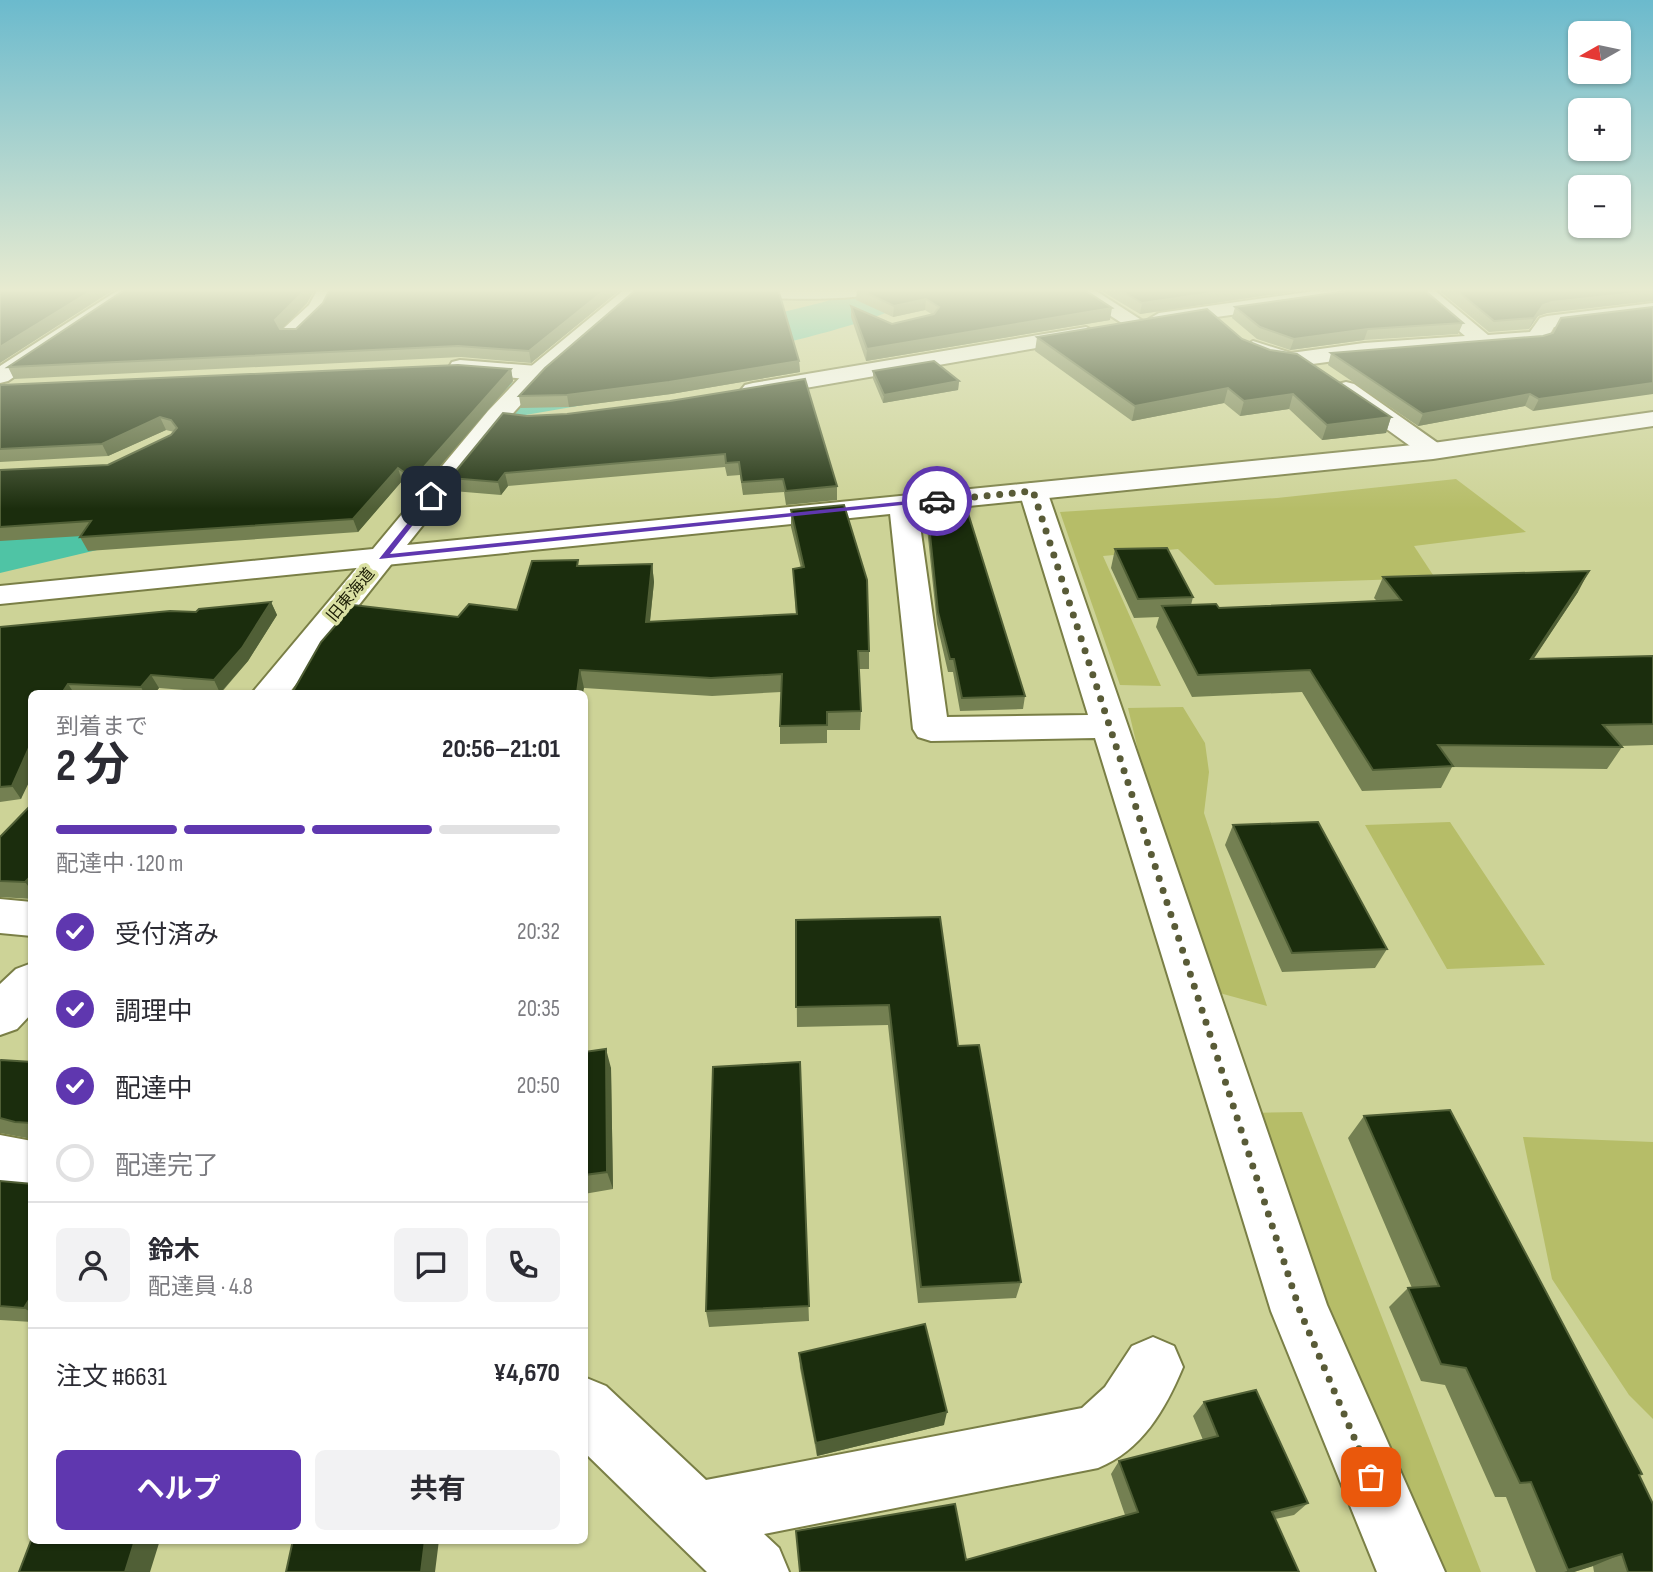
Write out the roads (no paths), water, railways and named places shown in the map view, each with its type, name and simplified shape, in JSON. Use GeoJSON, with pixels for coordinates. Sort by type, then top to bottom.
{"type":"FeatureCollection","features":[{"type":"Feature","properties":{"kind":"street"},"geometry":{"type":"LineString","coordinates":[[0,376],[21,362]]}},
{"type":"Feature","properties":{"kind":"street","name":"旧東海道"},"geometry":{"type":"LineString","coordinates":[[272,690],[497,415],[550,362]]}},
{"type":"Feature","properties":{"kind":"street"},"geometry":{"type":"LineString","coordinates":[[737,393],[924,362]]}},
{"type":"Feature","properties":{"kind":"street"},"geometry":{"type":"LineString","coordinates":[[1303,362],[1352,393],[1433,451]]}},
{"type":"Feature","properties":{"kind":"street"},"geometry":{"type":"LineString","coordinates":[[435,368],[478,366],[537,373]]}},
{"type":"Feature","properties":{"kind":"street"},"geometry":{"type":"LineString","coordinates":[[0,389],[27,387]]}},
{"type":"Feature","properties":{"kind":"street"},"geometry":{"type":"LineString","coordinates":[[497,415],[529,419]]}},
{"type":"Feature","properties":{"kind":"street"},"geometry":{"type":"LineString","coordinates":[[0,595],[1433,451],[1653,419]]}},
{"type":"Feature","properties":{"kind":"street"},"geometry":{"type":"LineString","coordinates":[[1033,491],[1300,1311],[1411,1572]]}},
{"type":"Feature","properties":{"kind":"street"},"geometry":{"type":"LineString","coordinates":[[903,504],[931,729],[1110,726]]}},
{"type":"Feature","properties":{"kind":"street"},"geometry":{"type":"LineString","coordinates":[[0,916],[28,919]]}},
{"type":"Feature","properties":{"kind":"street"},"geometry":{"type":"LineString","coordinates":[[0,1015],[28,986]]}},
{"type":"Feature","properties":{"kind":"street"},"geometry":{"type":"LineString","coordinates":[[0,1160],[28,1165]]}},
{"type":"Feature","properties":{"kind":"street"},"geometry":{"type":"LineString","coordinates":[[695,1515],[1098,1437],[1127,1409],[1153,1367]]}},
{"type":"Feature","properties":{"kind":"street"},"geometry":{"type":"LineString","coordinates":[[588,1412],[755,1572]]}},
{"type":"Feature","properties":{"kind":"waterway"},"geometry":{"type":"LineString","coordinates":[[370,424],[682,372],[703,362]]}},
{"type":"Feature","properties":{"kind":"waterway"},"geometry":{"type":"LineString","coordinates":[[0,552],[132,522],[181,507]]}}]}
